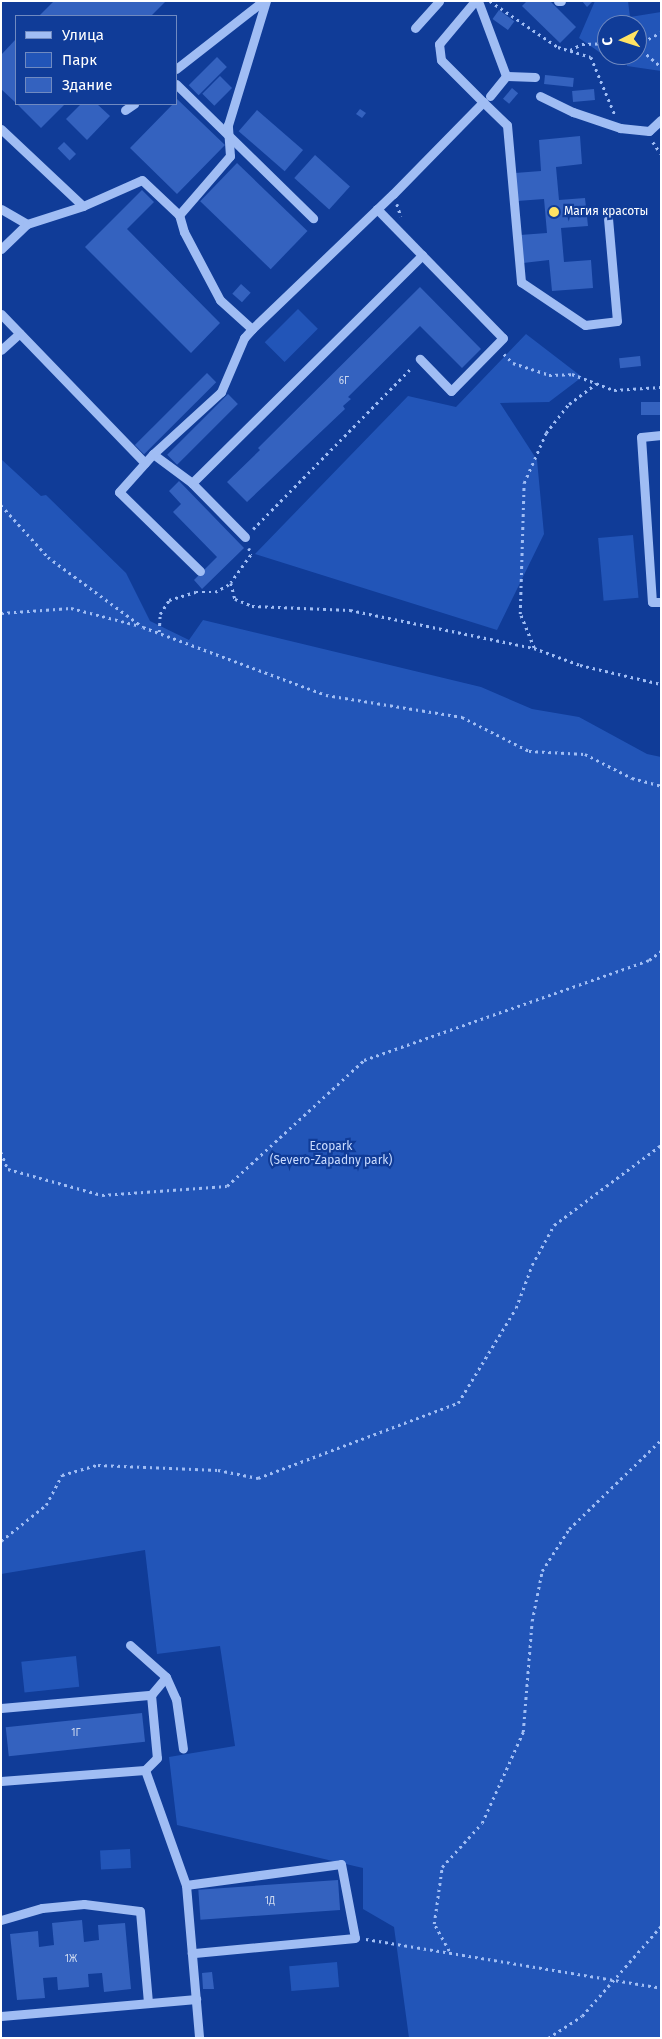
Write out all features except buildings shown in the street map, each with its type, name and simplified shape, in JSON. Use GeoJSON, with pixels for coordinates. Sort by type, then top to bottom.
{"type":"FeatureCollection","features":[{"type":"Feature","properties":{"kind":"lane"},"geometry":{"type":"LineString","coordinates":[[178,67],[264,1]]}},
{"type":"Feature","properties":{"kind":"lane"},"geometry":{"type":"LineString","coordinates":[[179,215],[230,156],[228,125],[264,1]]}},
{"type":"Feature","properties":{"kind":"lane"},"geometry":{"type":"LineString","coordinates":[[415,28],[439,1]]}},
{"type":"Feature","properties":{"kind":"lane"},"geometry":{"type":"LineString","coordinates":[[506,76],[476,1],[439,44],[441,60],[486,99],[507,125],[521,282],[585,325],[617,321],[608,219]]}},
{"type":"Feature","properties":{"kind":"lane"},"geometry":{"type":"LineString","coordinates":[[506,76],[535,77]]}},
{"type":"Feature","properties":{"kind":"lane"},"geometry":{"type":"LineString","coordinates":[[200,571],[119,492],[153,454],[221,392],[244,338],[252,329],[378,209],[486,99],[506,76]]}},
{"type":"Feature","properties":{"kind":"lane"},"geometry":{"type":"LineString","coordinates":[[178,86],[313,218]]}},
{"type":"Feature","properties":{"kind":"lane"},"geometry":{"type":"LineString","coordinates":[[540,96],[573,112],[620,128],[649,131],[661,120]]}},
{"type":"Feature","properties":{"kind":"lane"},"geometry":{"type":"LineString","coordinates":[[125,110],[132,105]]}},
{"type":"Feature","properties":{"kind":"lane"},"geometry":{"type":"LineString","coordinates":[[1,129],[83,206]]}},
{"type":"Feature","properties":{"kind":"lane"},"geometry":{"type":"LineString","coordinates":[[1,249],[27,224],[83,206],[142,180],[179,215],[184,232],[220,300],[252,329]]}},
{"type":"Feature","properties":{"kind":"lane"},"geometry":{"type":"LineString","coordinates":[[1,209],[27,224]]}},
{"type":"Feature","properties":{"kind":"lane"},"geometry":{"type":"LineString","coordinates":[[378,209],[504,338],[451,391],[420,359]]}},
{"type":"Feature","properties":{"kind":"lane"},"geometry":{"type":"LineString","coordinates":[[192,483],[422,255]]}},
{"type":"Feature","properties":{"kind":"lane"},"geometry":{"type":"LineString","coordinates":[[1,314],[145,463]]}},
{"type":"Feature","properties":{"kind":"lane"},"geometry":{"type":"LineString","coordinates":[[1,350],[20,332]]}},
{"type":"Feature","properties":{"kind":"lane"},"geometry":{"type":"LineString","coordinates":[[661,436],[641,437],[652,602],[661,602]]}},
{"type":"Feature","properties":{"kind":"lane"},"geometry":{"type":"LineString","coordinates":[[153,454],[192,483],[245,537]]}},
{"type":"Feature","properties":{"kind":"lane"},"geometry":{"type":"LineString","coordinates":[[130,1645],[166,1677],[176,1699],[183,1749]]}},
{"type":"Feature","properties":{"kind":"lane"},"geometry":{"type":"LineString","coordinates":[[1,1708],[151,1695],[166,1677]]}},
{"type":"Feature","properties":{"kind":"lane"},"geometry":{"type":"LineString","coordinates":[[1,1781],[145,1770],[157,1758],[151,1695]]}},
{"type":"Feature","properties":{"kind":"lane"},"geometry":{"type":"LineString","coordinates":[[145,1770],[186,1885],[199,2038]]}},
{"type":"Feature","properties":{"kind":"lane"},"geometry":{"type":"LineString","coordinates":[[186,1885],[341,1864],[355,1938],[192,1953]]}},
{"type":"Feature","properties":{"kind":"lane"},"geometry":{"type":"LineString","coordinates":[[1,1920],[42,1908],[84,1904],[140,1911],[148,2002]]}},
{"type":"Feature","properties":{"kind":"lane"},"geometry":{"type":"LineString","coordinates":[[1,2016],[196,1999]]}},
{"type":"Feature","properties":{"kind":"path"},"geometry":{"type":"LineString","coordinates":[[489,1],[558,46],[591,57],[620,128]]}},
{"type":"Feature","properties":{"kind":"path"},"geometry":{"type":"LineString","coordinates":[[647,40],[661,32]]}},
{"type":"Feature","properties":{"kind":"path"},"geometry":{"type":"LineString","coordinates":[[570,50],[582,44],[597,43]]}},
{"type":"Feature","properties":{"kind":"path"},"geometry":{"type":"LineString","coordinates":[[647,55],[661,67]]}},
{"type":"Feature","properties":{"kind":"path"},"geometry":{"type":"LineString","coordinates":[[649,131],[661,154]]}},
{"type":"Feature","properties":{"kind":"path"},"geometry":{"type":"LineString","coordinates":[[495,347],[513,363],[549,375],[572,374],[614,390],[661,387]]}},
{"type":"Feature","properties":{"kind":"path"},"geometry":{"type":"LineString","coordinates":[[159,632],[160,614],[169,600],[196,592],[215,592],[231,583],[251,555],[245,537],[420,359]]}},
{"type":"Feature","properties":{"kind":"path"},"geometry":{"type":"LineString","coordinates":[[534,648],[520,614],[524,483],[546,433],[569,404],[596,384]]}},
{"type":"Feature","properties":{"kind":"path"},"geometry":{"type":"LineString","coordinates":[[1,505],[48,557],[143,627]]}},
{"type":"Feature","properties":{"kind":"path"},"geometry":{"type":"LineString","coordinates":[[231,583],[235,599],[252,606],[350,610],[534,648],[580,665],[661,684]]}},
{"type":"Feature","properties":{"kind":"path"},"geometry":{"type":"LineString","coordinates":[[1,613],[71,608],[159,632],[326,694],[462,717],[529,751],[584,754],[632,778],[661,786]]}},
{"type":"Feature","properties":{"kind":"path"},"geometry":{"type":"LineString","coordinates":[[1,1152],[8,1169],[102,1195],[227,1186],[364,1060],[649,960],[661,951]]}},
{"type":"Feature","properties":{"kind":"path"},"geometry":{"type":"LineString","coordinates":[[1,1541],[46,1505],[62,1475],[98,1465],[218,1470],[258,1478],[458,1403],[516,1308],[532,1266],[554,1225],[661,1145]]}},
{"type":"Feature","properties":{"kind":"path"},"geometry":{"type":"LineString","coordinates":[[448,1951],[434,1924],[442,1867],[482,1823],[523,1732],[532,1621],[542,1571],[569,1529],[661,1440]]}},
{"type":"Feature","properties":{"kind":"path"},"geometry":{"type":"LineString","coordinates":[[548,2038],[582,2016],[661,1926]]}},
{"type":"Feature","properties":{"kind":"path"},"geometry":{"type":"LineString","coordinates":[[355,1938],[448,1951],[661,1988]]}},
{"type":"Feature","properties":{"kind":"green space"},"geometry":{"type":"Polygon","coordinates":[[[595,1],[628,1],[630,15],[597,15],[597,50],[579,38],[595,1]]]}},
{"type":"Feature","properties":{"kind":"green space"},"geometry":{"type":"Polygon","coordinates":[[[661,12],[661,71],[627,66],[647,65],[647,15],[642,15],[661,12]]]}},
{"type":"Feature","properties":{"kind":"green space"},"geometry":{"type":"Polygon","coordinates":[[[298,309],[318,329],[285,362],[265,342],[298,309]]]}},
{"type":"Feature","properties":{"kind":"green space"},"geometry":{"type":"Polygon","coordinates":[[[526,334],[582,377],[549,402],[500,403],[537,460],[544,534],[497,630],[255,554],[408,396],[456,407],[526,334]]]}},
{"type":"Feature","properties":{"kind":"green space","name":"Ecopark (Severo-Zapadny park)"},"geometry":{"type":"Polygon","coordinates":[[[1,459],[41,496],[46,495],[126,573],[150,621],[189,640],[203,620],[481,687],[532,709],[579,717],[647,754],[661,757],[661,2038],[409,2038],[394,1927],[363,1909],[363,1868],[177,1825],[169,1757],[235,1746],[220,1646],[157,1654],[145,1550],[1,1574],[1,459]]]}},
{"type":"Feature","properties":{"kind":"green space"},"geometry":{"type":"Polygon","coordinates":[[[633,535],[638,598],[604,601],[598,538],[633,535]]]}},
{"type":"Feature","properties":{"kind":"green space"},"geometry":{"type":"Polygon","coordinates":[[[76,1656],[79,1687],[25,1693],[21,1662],[76,1656]]]}},
{"type":"Feature","properties":{"kind":"green space"},"geometry":{"type":"Polygon","coordinates":[[[130,1849],[131,1868],[101,1870],[100,1851],[130,1849]]]}},
{"type":"Feature","properties":{"kind":"green space"},"geometry":{"type":"Polygon","coordinates":[[[337,1962],[339,1987],[291,1991],[289,1966],[337,1962]]]}},
{"type":"Feature","properties":{"kind":"place","name":"Магия красоты"},"geometry":{"type":"Point","coordinates":[554,212]}}]}
